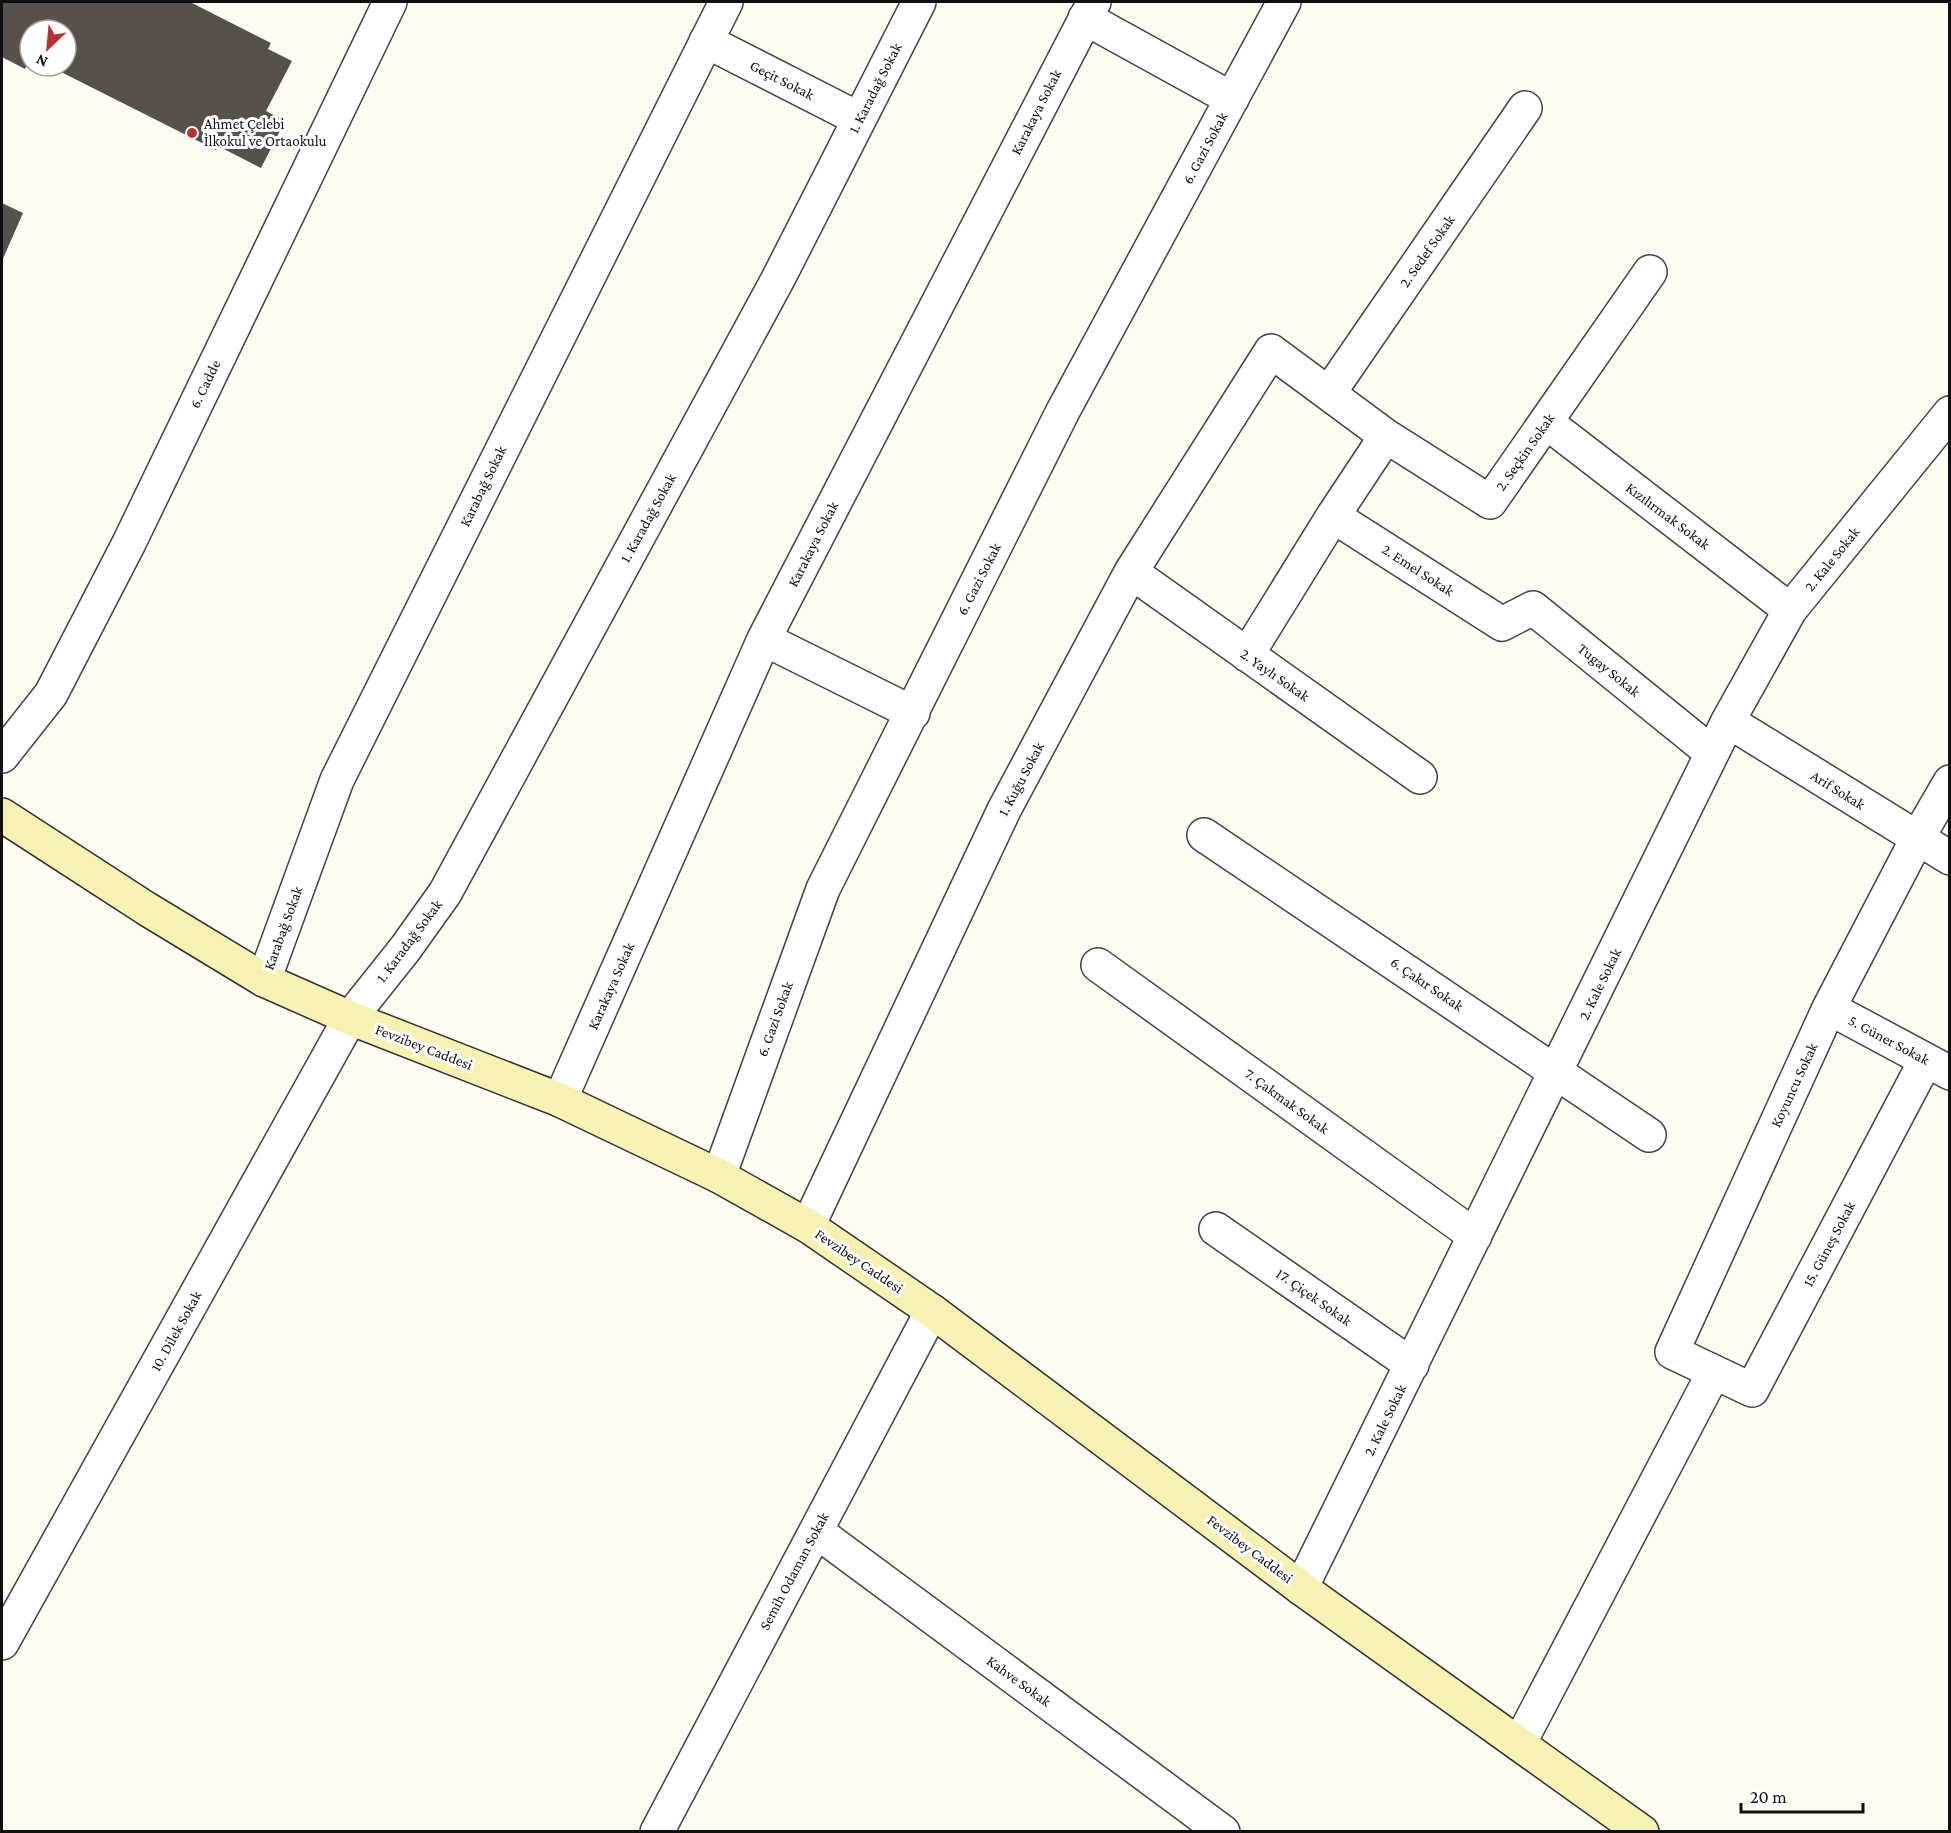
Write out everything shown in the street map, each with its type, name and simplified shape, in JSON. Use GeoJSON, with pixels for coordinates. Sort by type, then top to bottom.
{"type":"FeatureCollection","features":[{"type":"Feature","properties":{"kind":"street","name":"6. Cadde"},"geometry":{"type":"LineString","coordinates":[[2,756],[51,694],[129,543],[390,2]]}},
{"type":"Feature","properties":{"kind":"street","name":"Karabağ Sokak"},"geometry":{"type":"LineString","coordinates":[[264,980],[337,780],[726,2]]}},
{"type":"Feature","properties":{"kind":"street","name":"1. Karadağ Sokak"},"geometry":{"type":"LineString","coordinates":[[350,1018],[405,949],[445,893],[778,279],[919,2]]}},
{"type":"Feature","properties":{"kind":"street","name":"6. Gazi Sokak"},"geometry":{"type":"LineString","coordinates":[[719,1176],[823,889],[1063,411],[1284,2]]}},
{"type":"Feature","properties":{"kind":"street"},"geometry":{"type":"LineString","coordinates":[[1089,10],[1232,99]]}},
{"type":"Feature","properties":{"kind":"street","name":"Karakaya Sokak"},"geometry":{"type":"LineString","coordinates":[[560,1100],[764,639],[1089,10]]}},
{"type":"Feature","properties":{"kind":"street","name":"Geçit Sokak"},"geometry":{"type":"LineString","coordinates":[[705,41],[859,119]]}},
{"type":"Feature","properties":{"kind":"street","name":"2. Sedef Sokak"},"geometry":{"type":"LineString","coordinates":[[1329,393],[1525,108]]}},
{"type":"Feature","properties":{"kind":"street","name":"2. Seçkin Sokak"},"geometry":{"type":"LineString","coordinates":[[1271,351],[1386,436],[1490,502],[1650,272]]}},
{"type":"Feature","properties":{"kind":"street","name":"1. Kuğu Sokak"},"geometry":{"type":"LineString","coordinates":[[808,1226],[1004,810],[1131,572],[1271,351]]}},
{"type":"Feature","properties":{"kind":"street","name":"2. Kale Sokak"},"geometry":{"type":"LineString","coordinates":[[1301,1588],[1728,721],[1790,610],[1950,413]]}},
{"type":"Feature","properties":{"kind":"street","name":"Kızılırmak Sokak"},"geometry":{"type":"LineString","coordinates":[[1545,422],[1790,610]]}},
{"type":"Feature","properties":{"kind":"street"},"geometry":{"type":"LineString","coordinates":[[1247,655],[1333,516],[1386,436]]}},
{"type":"Feature","properties":{"kind":"street","name":"2. Emel Sokak"},"geometry":{"type":"LineString","coordinates":[[1333,516],[1502,624]]}},
{"type":"Feature","properties":{"kind":"street","name":"2. Yaylı Sokak"},"geometry":{"type":"LineString","coordinates":[[1131,572],[1420,777]]}},
{"type":"Feature","properties":{"kind":"street","name":"Tugay Sokak"},"geometry":{"type":"LineString","coordinates":[[1502,624],[1533,608],[1712,753]]}},
{"type":"Feature","properties":{"kind":"street"},"geometry":{"type":"LineString","coordinates":[[764,639],[913,712]]}},
{"type":"Feature","properties":{"kind":"street","name":"Arif Sokak"},"geometry":{"type":"LineString","coordinates":[[1728,721],[1950,858]]}},
{"type":"Feature","properties":{"kind":"street","name":"Koyuncu Sokak"},"geometry":{"type":"LineString","coordinates":[[1714,1372],[1672,1352],[1829,1008],[1917,839],[1950,782]]}},
{"type":"Feature","properties":{"kind":"street","name":"Fevzibey Caddesi"},"geometry":{"type":"LineString","coordinates":[[2,816],[147,909],[264,980],[350,1018],[560,1100],[719,1176],[808,1226],[932,1311],[1301,1588],[1642,1832]]}},
{"type":"Feature","properties":{"kind":"street","name":"6. Çakır Sokak"},"geometry":{"type":"LineString","coordinates":[[1204,835],[1649,1135]]}},
{"type":"Feature","properties":{"kind":"street","name":"7. Çakmak Sokak"},"geometry":{"type":"LineString","coordinates":[[1098,965],[1475,1236]]}},
{"type":"Feature","properties":{"kind":"street","name":"5. Güner Sokak"},"geometry":{"type":"LineString","coordinates":[[1829,1008],[1938,1067]]}},
{"type":"Feature","properties":{"kind":"street","name":"10. Dilek Sokak"},"geometry":{"type":"LineString","coordinates":[[2,1643],[350,1018]]}},
{"type":"Feature","properties":{"kind":"street","name":"15. Güneş Sokak"},"geometry":{"type":"LineString","coordinates":[[1714,1372],[1752,1390],[1938,1067]]}},
{"type":"Feature","properties":{"kind":"street","name":"17. Çiçek Sokak"},"geometry":{"type":"LineString","coordinates":[[1216,1229],[1412,1365]]}},
{"type":"Feature","properties":{"kind":"street","name":"Semih Odaman Sokak"},"geometry":{"type":"LineString","coordinates":[[657,1832],[932,1311]]}},
{"type":"Feature","properties":{"kind":"street"},"geometry":{"type":"LineString","coordinates":[[1519,1744],[1714,1372]]}},
{"type":"Feature","properties":{"kind":"street","name":"Kahve Sokak"},"geometry":{"type":"LineString","coordinates":[[816,1531],[1223,1832]]}},
{"type":"Feature","properties":{"kind":"building","name":"Ahmet Çelebi İlkokul ve Ortaokulu"},"geometry":{"type":"Polygon","coordinates":[[[2,2],[190,2],[271,43],[268,49],[292,61],[266,111],[285,121],[261,168],[218,146],[216,150],[73,78],[78,78],[78,18],[18,18],[18,65],[2,57],[2,2]]]}},
{"type":"Feature","properties":{"kind":"building"},"geometry":{"type":"Polygon","coordinates":[[[2,203],[23,213],[2,261],[2,203]]]}},
{"type":"Feature","properties":{"kind":"place","name":"Ahmet Çelebi İlkokul ve Ortaokulu"},"geometry":{"type":"Point","coordinates":[192,133]}}]}
